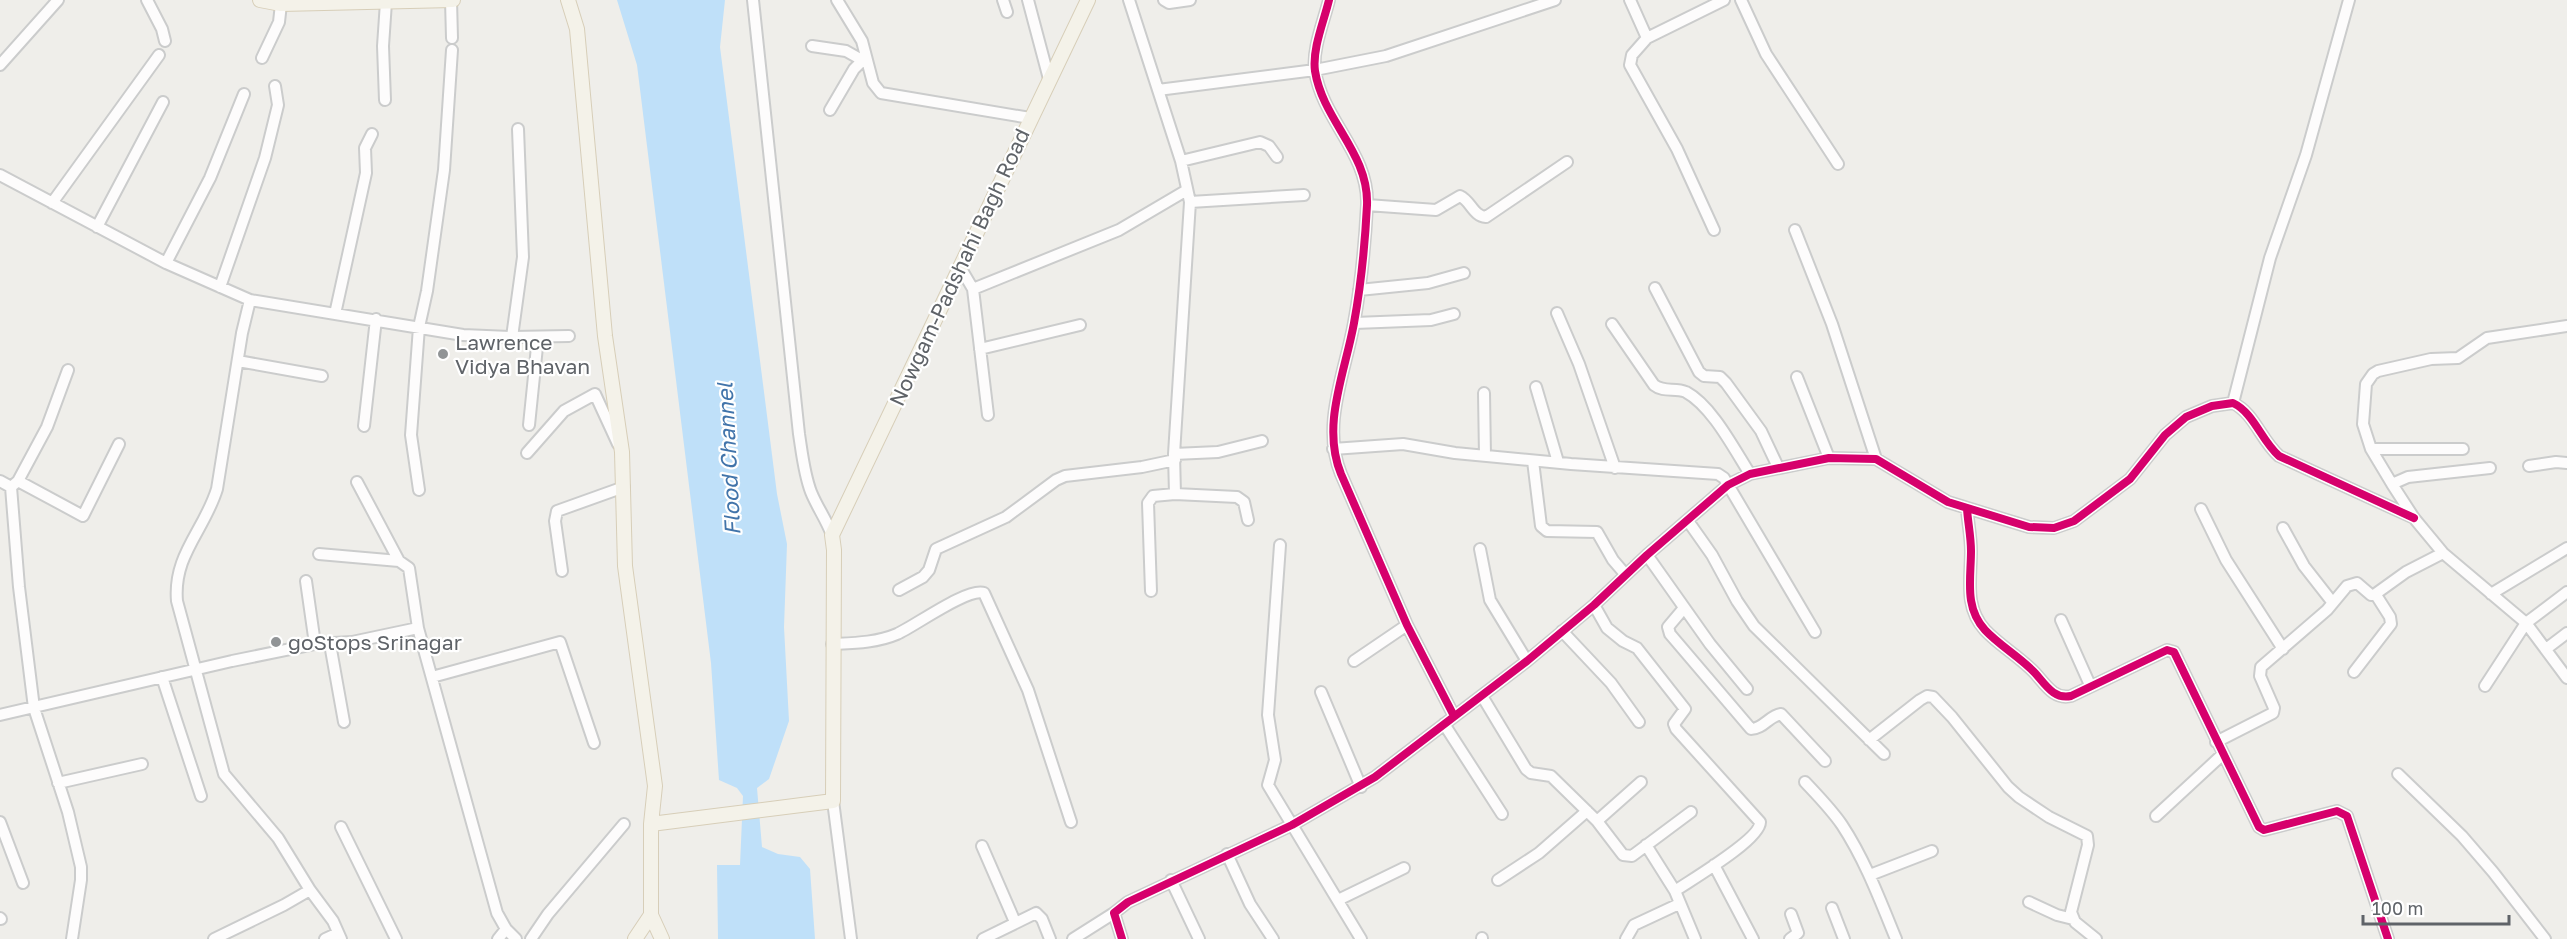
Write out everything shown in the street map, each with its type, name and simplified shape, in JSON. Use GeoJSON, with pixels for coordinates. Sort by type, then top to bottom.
{"type":"FeatureCollection","features":[{"type":"Feature","properties":{"kind":"main road"},"geometry":{"type":"LineString","coordinates":[[260,0],[281,4],[452,0]]}},
{"type":"Feature","properties":{"kind":"main road"},"geometry":{"type":"LineString","coordinates":[[568,0],[577,28],[605,336],[622,453],[625,566],[655,786],[651,824],[651,915],[662,939]]}},
{"type":"Feature","properties":{"kind":"main road","name":"Nowgam-Padshahi Bagh Road"},"geometry":{"type":"LineString","coordinates":[[832,535],[1088,0]]}},
{"type":"Feature","properties":{"kind":"main road"},"geometry":{"type":"LineString","coordinates":[[651,824],[826,801],[832,644],[834,550],[832,535]]}},
{"type":"Feature","properties":{"kind":"main road"},"geometry":{"type":"LineString","coordinates":[[635,939],[651,915]]}},
{"type":"Feature","properties":{"kind":"street"},"geometry":{"type":"LineString","coordinates":[[0,65],[58,0]]}},
{"type":"Feature","properties":{"kind":"street"},"geometry":{"type":"LineString","coordinates":[[147,0],[162,29],[165,41]]}},
{"type":"Feature","properties":{"kind":"street"},"geometry":{"type":"LineString","coordinates":[[452,0],[452,38]]}},
{"type":"Feature","properties":{"kind":"street"},"geometry":{"type":"LineString","coordinates":[[753,0],[799,434],[809,488],[825,516],[832,535]]}},
{"type":"Feature","properties":{"kind":"street"},"geometry":{"type":"LineString","coordinates":[[837,0],[862,41],[864,58],[876,90],[885,96],[969,106],[1030,118]]}},
{"type":"Feature","properties":{"kind":"street"},"geometry":{"type":"LineString","coordinates":[[1003,0],[1007,12]]}},
{"type":"Feature","properties":{"kind":"street"},"geometry":{"type":"LineString","coordinates":[[1028,0],[1049,78]]}},
{"type":"Feature","properties":{"kind":"street"},"geometry":{"type":"LineString","coordinates":[[1129,0],[1181,161],[1190,202],[1174,457],[1175,494]]}},
{"type":"Feature","properties":{"kind":"street"},"geometry":{"type":"LineString","coordinates":[[1164,0],[1169,3],[1190,0]]}},
{"type":"Feature","properties":{"kind":"street"},"geometry":{"type":"LineString","coordinates":[[1329,0],[1315,58],[1315,70],[1333,119],[1365,176],[1367,205],[1354,323],[1331,433],[1333,449],[1341,474],[1407,625],[1454,716]]}},
{"type":"Feature","properties":{"kind":"street"},"geometry":{"type":"LineString","coordinates":[[1158,90],[1315,70],[1408,50],[1555,0]]}},
{"type":"Feature","properties":{"kind":"street"},"geometry":{"type":"LineString","coordinates":[[1630,0],[1647,38]]}},
{"type":"Feature","properties":{"kind":"street"},"geometry":{"type":"LineString","coordinates":[[1714,230],[1677,149],[1630,65],[1632,55],[1647,38],[1724,0]]}},
{"type":"Feature","properties":{"kind":"street"},"geometry":{"type":"LineString","coordinates":[[1741,0],[1766,54],[1838,164]]}},
{"type":"Feature","properties":{"kind":"street"},"geometry":{"type":"LineString","coordinates":[[2233,403],[2270,258],[2306,155],[2349,0]]}},
{"type":"Feature","properties":{"kind":"street"},"geometry":{"type":"LineString","coordinates":[[385,100],[383,46],[386,2]]}},
{"type":"Feature","properties":{"kind":"street"},"geometry":{"type":"LineString","coordinates":[[262,58],[279,22],[281,4]]}},
{"type":"Feature","properties":{"kind":"street"},"geometry":{"type":"LineString","coordinates":[[812,46],[846,51],[864,58]]}},
{"type":"Feature","properties":{"kind":"street"},"geometry":{"type":"LineString","coordinates":[[419,490],[411,435],[420,327],[444,170],[453,50]]}},
{"type":"Feature","properties":{"kind":"street"},"geometry":{"type":"LineString","coordinates":[[52,203],[159,55]]}},
{"type":"Feature","properties":{"kind":"street"},"geometry":{"type":"LineString","coordinates":[[830,110],[864,58]]}},
{"type":"Feature","properties":{"kind":"street"},"geometry":{"type":"LineString","coordinates":[[220,287],[265,158],[278,105],[275,86]]}},
{"type":"Feature","properties":{"kind":"street"},"geometry":{"type":"LineString","coordinates":[[166,263],[210,178],[244,94]]}},
{"type":"Feature","properties":{"kind":"street"},"geometry":{"type":"LineString","coordinates":[[97,227],[163,102]]}},
{"type":"Feature","properties":{"kind":"street"},"geometry":{"type":"LineString","coordinates":[[512,337],[523,257],[518,129]]}},
{"type":"Feature","properties":{"kind":"street"},"geometry":{"type":"LineString","coordinates":[[335,314],[366,173],[365,148],[372,134]]}},
{"type":"Feature","properties":{"kind":"street"},"geometry":{"type":"LineString","coordinates":[[1181,161],[1260,142],[1269,146],[1277,157]]}},
{"type":"Feature","properties":{"kind":"street"},"geometry":{"type":"LineString","coordinates":[[1367,205],[1436,210],[1460,196],[1477,214],[1486,217],[1567,162]]}},
{"type":"Feature","properties":{"kind":"street"},"geometry":{"type":"LineString","coordinates":[[0,175],[166,263],[250,300],[463,335],[569,336]]}},
{"type":"Feature","properties":{"kind":"street"},"geometry":{"type":"LineString","coordinates":[[973,289],[1119,230],[1187,190]]}},
{"type":"Feature","properties":{"kind":"street"},"geometry":{"type":"LineString","coordinates":[[1190,202],[1304,195]]}},
{"type":"Feature","properties":{"kind":"street"},"geometry":{"type":"LineString","coordinates":[[1795,230],[1832,324],[1876,459]]}},
{"type":"Feature","properties":{"kind":"street"},"geometry":{"type":"LineString","coordinates":[[960,267],[973,289],[988,415]]}},
{"type":"Feature","properties":{"kind":"street"},"geometry":{"type":"LineString","coordinates":[[1359,290],[1428,283],[1464,273]]}},
{"type":"Feature","properties":{"kind":"street"},"geometry":{"type":"LineString","coordinates":[[1655,288],[1698,372],[1704,376],[1720,377],[1726,383],[1761,431],[1778,467]]}},
{"type":"Feature","properties":{"kind":"street"},"geometry":{"type":"LineString","coordinates":[[250,300],[217,489],[211,508],[188,547],[176,576],[177,601],[224,774],[278,838],[310,890],[328,912],[340,936],[325,939]]}},
{"type":"Feature","properties":{"kind":"street"},"geometry":{"type":"LineString","coordinates":[[1557,313],[1579,364],[1615,468]]}},
{"type":"Feature","properties":{"kind":"street"},"geometry":{"type":"LineString","coordinates":[[1354,323],[1431,320],[1455,314]]}},
{"type":"Feature","properties":{"kind":"street"},"geometry":{"type":"LineString","coordinates":[[364,426],[376,319]]}},
{"type":"Feature","properties":{"kind":"street"},"geometry":{"type":"LineString","coordinates":[[980,349],[1080,324]]}},
{"type":"Feature","properties":{"kind":"street"},"geometry":{"type":"LineString","coordinates":[[1612,324],[1657,387],[1681,390],[1696,400],[1715,422],[1750,474]]}},
{"type":"Feature","properties":{"kind":"street"},"geometry":{"type":"LineString","coordinates":[[2567,326],[2487,338],[2479,341],[2458,358],[2421,361],[2373,374],[2366,384],[2363,424],[2371,449],[2414,518],[2443,554],[2526,622],[2567,678]]}},
{"type":"Feature","properties":{"kind":"street"},"geometry":{"type":"LineString","coordinates":[[529,425],[538,336]]}},
{"type":"Feature","properties":{"kind":"street"},"geometry":{"type":"LineString","coordinates":[[238,361],[322,376]]}},
{"type":"Feature","properties":{"kind":"street"},"geometry":{"type":"LineString","coordinates":[[68,370],[47,428],[7,484],[34,708],[76,843],[81,867],[72,939]]}},
{"type":"Feature","properties":{"kind":"street"},"geometry":{"type":"LineString","coordinates":[[1797,377],[1828,458]]}},
{"type":"Feature","properties":{"kind":"street"},"geometry":{"type":"LineString","coordinates":[[1536,387],[1558,462]]}},
{"type":"Feature","properties":{"kind":"street"},"geometry":{"type":"LineString","coordinates":[[1484,393],[1485,456]]}},
{"type":"Feature","properties":{"kind":"street"},"geometry":{"type":"LineString","coordinates":[[527,453],[564,411],[595,394],[622,453]]}},
{"type":"Feature","properties":{"kind":"street"},"geometry":{"type":"LineString","coordinates":[[1073,939],[1128,902],[1292,825],[1361,787],[1527,661],[1594,605],[1625,574],[1728,485],[1750,474],[1828,458],[1876,459],[1948,502],[1967,509],[2041,529],[2064,526],[2130,479],[2165,435],[2186,417],[2212,406],[2233,403],[2246,411],[2265,442],[2279,456],[2414,518]]}},
{"type":"Feature","properties":{"kind":"street"},"geometry":{"type":"LineString","coordinates":[[899,590],[923,577],[933,565],[936,549],[1006,517],[1056,480],[1077,474],[1142,467],[1174,457],[1218,452],[1262,441]]}},
{"type":"Feature","properties":{"kind":"street"},"geometry":{"type":"LineString","coordinates":[[7,484],[83,516],[119,444]]}},
{"type":"Feature","properties":{"kind":"street"},"geometry":{"type":"LineString","coordinates":[[1333,449],[1402,444],[1533,461],[1718,474],[1728,485],[1815,632]]}},
{"type":"Feature","properties":{"kind":"street"},"geometry":{"type":"LineString","coordinates":[[2371,449],[2463,449]]}},
{"type":"Feature","properties":{"kind":"street"},"geometry":{"type":"LineString","coordinates":[[1533,461],[1542,526],[1548,531],[1597,532],[1613,560],[1625,574]]}},
{"type":"Feature","properties":{"kind":"street"},"geometry":{"type":"LineString","coordinates":[[2529,466],[2556,462],[2567,463]]}},
{"type":"Feature","properties":{"kind":"street"},"geometry":{"type":"LineString","coordinates":[[2391,484],[2408,477],[2490,468]]}},
{"type":"Feature","properties":{"kind":"street"},"geometry":{"type":"LineString","coordinates":[[357,482],[399,561],[409,568],[418,627],[497,913],[506,929],[516,939]]}},
{"type":"Feature","properties":{"kind":"street"},"geometry":{"type":"LineString","coordinates":[[562,571],[555,521],[557,511],[624,487]]}},
{"type":"Feature","properties":{"kind":"street"},"geometry":{"type":"LineString","coordinates":[[1151,591],[1148,503],[1153,496],[1175,494],[1237,497],[1244,502],[1248,520]]}},
{"type":"Feature","properties":{"kind":"street"},"geometry":{"type":"LineString","coordinates":[[1967,509],[1971,542],[1970,593],[1978,620],[1992,637],[2033,671],[2055,694],[2063,697],[2071,696],[2171,650],[2261,829],[2337,811],[2344,813],[2351,824],[2388,939]]}},
{"type":"Feature","properties":{"kind":"street"},"geometry":{"type":"LineString","coordinates":[[2201,509],[2226,560],[2283,649]]}},
{"type":"Feature","properties":{"kind":"street"},"geometry":{"type":"LineString","coordinates":[[1688,521],[1712,555],[1737,601],[1754,626],[1884,754]]}},
{"type":"Feature","properties":{"kind":"street"},"geometry":{"type":"LineString","coordinates":[[2283,528],[2304,566],[2333,603]]}},
{"type":"Feature","properties":{"kind":"street"},"geometry":{"type":"LineString","coordinates":[[1280,546],[1268,715],[1275,760],[1268,781],[1292,825],[1362,939]]}},
{"type":"Feature","properties":{"kind":"street"},"geometry":{"type":"LineString","coordinates":[[2491,594],[2567,548]]}},
{"type":"Feature","properties":{"kind":"street"},"geometry":{"type":"LineString","coordinates":[[1480,549],[1490,600],[1527,661]]}},
{"type":"Feature","properties":{"kind":"street"},"geometry":{"type":"LineString","coordinates":[[319,554],[399,561]]}},
{"type":"Feature","properties":{"kind":"street"},"geometry":{"type":"LineString","coordinates":[[2216,742],[2273,713],[2274,708],[2259,672],[2264,664],[2333,603],[2347,585],[2354,583],[2371,595],[2376,595],[2406,572],[2443,554]]}},
{"type":"Feature","properties":{"kind":"street"},"geometry":{"type":"LineString","coordinates":[[1647,555],[1684,608],[1747,689]]}},
{"type":"Feature","properties":{"kind":"street"},"geometry":{"type":"LineString","coordinates":[[306,581],[315,644]]}},
{"type":"Feature","properties":{"kind":"street"},"geometry":{"type":"LineString","coordinates":[[832,644],[885,639],[921,622],[971,593],[979,591],[984,593],[1028,690],[1071,822]]}},
{"type":"Feature","properties":{"kind":"street"},"geometry":{"type":"LineString","coordinates":[[2485,686],[2526,622],[2567,592]]}},
{"type":"Feature","properties":{"kind":"street"},"geometry":{"type":"LineString","coordinates":[[2354,672],[2391,624],[2390,617],[2376,595]]}},
{"type":"Feature","properties":{"kind":"street"},"geometry":{"type":"LineString","coordinates":[[1594,605],[1607,628],[1623,641],[1637,648],[1679,699],[1685,709],[1674,724],[1676,729],[1760,822],[1760,827],[1755,832],[1714,865],[1675,891]]}},
{"type":"Feature","properties":{"kind":"street"},"geometry":{"type":"LineString","coordinates":[[1684,608],[1668,627],[1670,634],[1751,729],[1757,729],[1774,716],[1781,714],[1825,761]]}},
{"type":"Feature","properties":{"kind":"street"},"geometry":{"type":"LineString","coordinates":[[2061,620],[2090,686]]}},
{"type":"Feature","properties":{"kind":"street"},"geometry":{"type":"LineString","coordinates":[[1354,661],[1407,625]]}},
{"type":"Feature","properties":{"kind":"street"},"geometry":{"type":"LineString","coordinates":[[0,715],[194,669],[315,644],[352,642],[418,627]]}},
{"type":"Feature","properties":{"kind":"street"},"geometry":{"type":"LineString","coordinates":[[1562,631],[1611,683],[1639,722]]}},
{"type":"Feature","properties":{"kind":"street"},"geometry":{"type":"LineString","coordinates":[[2546,649],[2567,633]]}},
{"type":"Feature","properties":{"kind":"street"},"geometry":{"type":"LineString","coordinates":[[432,677],[560,642],[594,743]]}},
{"type":"Feature","properties":{"kind":"street"},"geometry":{"type":"LineString","coordinates":[[330,644],[344,722]]}},
{"type":"Feature","properties":{"kind":"street"},"geometry":{"type":"LineString","coordinates":[[162,677],[201,796]]}},
{"type":"Feature","properties":{"kind":"street"},"geometry":{"type":"LineString","coordinates":[[1322,692],[1361,787]]}},
{"type":"Feature","properties":{"kind":"street"},"geometry":{"type":"LineString","coordinates":[[1482,696],[1526,769],[1531,773],[1551,776],[1597,821],[1620,852],[1626,856],[1632,856],[1691,812]]}},
{"type":"Feature","properties":{"kind":"street"},"geometry":{"type":"LineString","coordinates":[[1869,740],[1920,700],[1927,696],[1933,697],[1952,717],[2008,788],[2049,817],[2087,836],[2088,845],[2072,909],[2073,920]]}},
{"type":"Feature","properties":{"kind":"street"},"geometry":{"type":"LineString","coordinates":[[1444,724],[1502,814]]}},
{"type":"Feature","properties":{"kind":"street"},"geometry":{"type":"LineString","coordinates":[[2156,816],[2222,755]]}},
{"type":"Feature","properties":{"kind":"street"},"geometry":{"type":"LineString","coordinates":[[58,783],[142,764]]}},
{"type":"Feature","properties":{"kind":"street"},"geometry":{"type":"LineString","coordinates":[[2398,774],[2462,836],[2545,939]]}},
{"type":"Feature","properties":{"kind":"street"},"geometry":{"type":"LineString","coordinates":[[1597,821],[1641,782]]}},
{"type":"Feature","properties":{"kind":"street"},"geometry":{"type":"LineString","coordinates":[[1805,782],[1841,824],[1870,875],[1896,939]]}},
{"type":"Feature","properties":{"kind":"street"},"geometry":{"type":"LineString","coordinates":[[826,801],[851,939]]}},
{"type":"Feature","properties":{"kind":"street"},"geometry":{"type":"LineString","coordinates":[[1498,880],[1539,853],[1587,811]]}},
{"type":"Feature","properties":{"kind":"street"},"geometry":{"type":"LineString","coordinates":[[0,822],[23,883]]}},
{"type":"Feature","properties":{"kind":"street"},"geometry":{"type":"LineString","coordinates":[[531,939],[548,915],[624,824]]}},
{"type":"Feature","properties":{"kind":"street"},"geometry":{"type":"LineString","coordinates":[[341,827],[396,939]]}},
{"type":"Feature","properties":{"kind":"street"},"geometry":{"type":"LineString","coordinates":[[1646,845],[1675,891],[1695,939]]}},
{"type":"Feature","properties":{"kind":"street"},"geometry":{"type":"LineString","coordinates":[[982,846],[1015,922]]}},
{"type":"Feature","properties":{"kind":"street"},"geometry":{"type":"LineString","coordinates":[[1870,875],[1932,851]]}},
{"type":"Feature","properties":{"kind":"street"},"geometry":{"type":"LineString","coordinates":[[1227,854],[1250,904],[1273,939]]}},
{"type":"Feature","properties":{"kind":"street"},"geometry":{"type":"LineString","coordinates":[[1714,865],[1753,939]]}},
{"type":"Feature","properties":{"kind":"street"},"geometry":{"type":"LineString","coordinates":[[1338,900],[1404,868]]}},
{"type":"Feature","properties":{"kind":"street"},"geometry":{"type":"LineString","coordinates":[[1172,880],[1199,939]]}},
{"type":"Feature","properties":{"kind":"street"},"geometry":{"type":"LineString","coordinates":[[214,939],[310,890]]}},
{"type":"Feature","properties":{"kind":"street"},"geometry":{"type":"LineString","coordinates":[[2029,902],[2073,920],[2096,939]]}},
{"type":"Feature","properties":{"kind":"street"},"geometry":{"type":"LineString","coordinates":[[1626,939],[1634,925],[1679,904]]}},
{"type":"Feature","properties":{"kind":"street"},"geometry":{"type":"LineString","coordinates":[[1832,908],[1844,939]]}},
{"type":"Feature","properties":{"kind":"street"},"geometry":{"type":"LineString","coordinates":[[983,939],[1036,913],[1042,919],[1050,939]]}},
{"type":"Feature","properties":{"kind":"street"},"geometry":{"type":"LineString","coordinates":[[1114,913],[1122,939]]}},
{"type":"Feature","properties":{"kind":"street"},"geometry":{"type":"LineString","coordinates":[[1790,939],[1798,933],[1791,914]]}},
{"type":"Feature","properties":{"kind":"street"},"geometry":{"type":"LineString","coordinates":[[498,939],[506,929]]}},
{"type":"Feature","properties":{"kind":"water","name":"Flood Channel"},"geometry":{"type":"Polygon","coordinates":[[[617,0],[725,0],[720,47],[777,494],[787,544],[784,627],[789,721],[769,779],[757,788],[762,847],[778,854],[800,857],[810,869],[815,939],[718,939],[717,865],[740,865],[743,796],[737,788],[719,780],[711,663],[637,65],[617,0]]]}},
{"type":"Feature","properties":{"kind":"cycle path"},"geometry":{"type":"LineString","coordinates":[[1329,0],[1317,44],[1315,71],[1327,106],[1361,169],[1366,186],[1367,205],[1356,309],[1334,418],[1335,455],[1341,474],[1407,625],[1454,716]]}},
{"type":"Feature","properties":{"kind":"cycle path"},"geometry":{"type":"LineString","coordinates":[[1122,939],[1114,913],[1128,902],[1292,825],[1375,777],[1527,661],[1594,605],[1647,555],[1728,485],[1750,474],[1829,458],[1876,459],[1948,502],[2029,527],[2054,528],[2074,521],[2130,479],[2165,435],[2186,417],[2212,406],[2233,403],[2247,413],[2279,456],[2414,518]]}},
{"type":"Feature","properties":{"kind":"cycle path"},"geometry":{"type":"LineString","coordinates":[[1967,509],[1971,546],[1971,602],[1978,621],[1985,630],[2029,667],[2050,690],[2065,697],[2167,650],[2174,652],[2259,827],[2264,830],[2337,811],[2347,816],[2388,939]]}},
{"type":"Feature","properties":{"kind":"place","name":"Lawrence Vidya Bhavan"},"geometry":{"type":"Point","coordinates":[443,354]}},
{"type":"Feature","properties":{"kind":"place","name":"goStops Srinagar"},"geometry":{"type":"Point","coordinates":[276,642]}}]}
